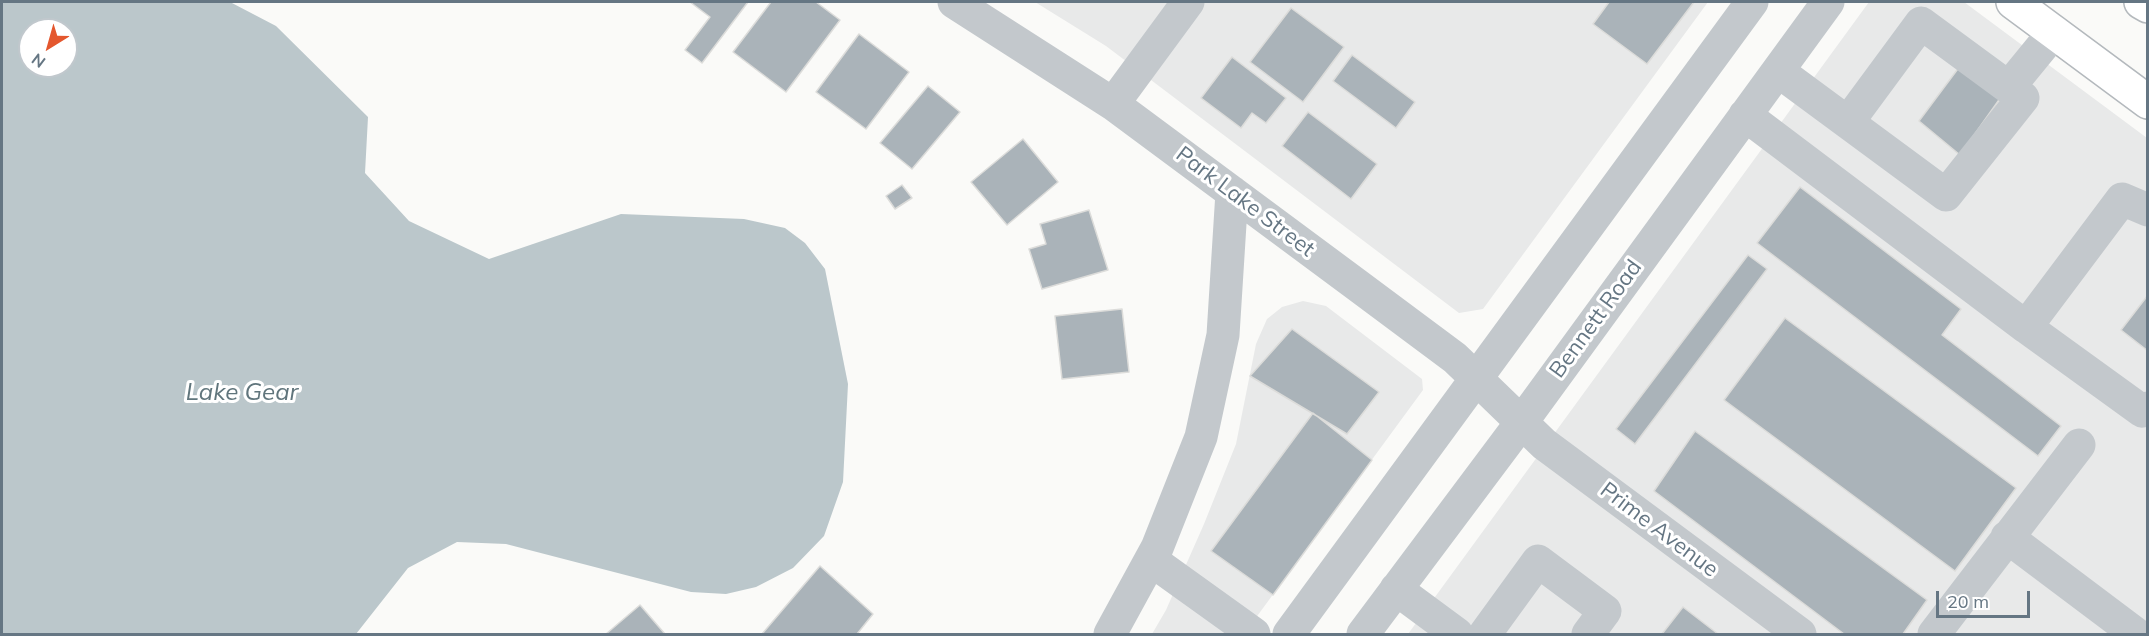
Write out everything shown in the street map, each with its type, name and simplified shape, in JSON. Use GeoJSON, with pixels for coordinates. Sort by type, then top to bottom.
{"type":"FeatureCollection","features":[{"type":"Feature","properties":{"kind":"highway"},"geometry":{"type":"LineString","coordinates":[[2013,2],[2148,102]]}},
{"type":"Feature","properties":{"kind":"highway"},"geometry":{"type":"LineString","coordinates":[[2141,2],[2148,6]]}},
{"type":"Feature","properties":{"kind":"street","name":"Park Lake Street"},"geometry":{"type":"LineString","coordinates":[[954,2],[1113,104],[1232,192],[1455,358],[1521,423]]}},
{"type":"Feature","properties":{"kind":"street"},"geometry":{"type":"LineString","coordinates":[[1113,104],[1188,2]]}},
{"type":"Feature","properties":{"kind":"street"},"geometry":{"type":"LineString","coordinates":[[1289,634],[1752,2]]}},
{"type":"Feature","properties":{"kind":"street","name":"Bennett Road"},"geometry":{"type":"LineString","coordinates":[[1362,634],[1521,423],[1828,2]]}},
{"type":"Feature","properties":{"kind":"street"},"geometry":{"type":"LineString","coordinates":[[1778,70],[1946,195],[2023,98],[1921,23],[1848,122]]}},
{"type":"Feature","properties":{"kind":"street"},"geometry":{"type":"LineString","coordinates":[[2009,87],[2054,32]]}},
{"type":"Feature","properties":{"kind":"street"},"geometry":{"type":"LineString","coordinates":[[1745,115],[2026,327],[2142,411],[2148,408]]}},
{"type":"Feature","properties":{"kind":"street"},"geometry":{"type":"LineString","coordinates":[[1110,634],[1151,560],[1201,437],[1223,335],[1232,192]]}},
{"type":"Feature","properties":{"kind":"street"},"geometry":{"type":"LineString","coordinates":[[2026,327],[2122,199],[2148,210]]}},
{"type":"Feature","properties":{"kind":"street","name":"Prime Avenue"},"geometry":{"type":"LineString","coordinates":[[1521,423],[1544,444],[1800,634]]}},
{"type":"Feature","properties":{"kind":"street"},"geometry":{"type":"LineString","coordinates":[[1934,634],[2079,445]]}},
{"type":"Feature","properties":{"kind":"street"},"geometry":{"type":"LineString","coordinates":[[2007,537],[2136,634]]}},
{"type":"Feature","properties":{"kind":"street"},"geometry":{"type":"LineString","coordinates":[[1151,560],[1216,624],[1254,634]]}},
{"type":"Feature","properties":{"kind":"street"},"geometry":{"type":"LineString","coordinates":[[1485,634],[1538,561],[1605,611],[1588,634]]}},
{"type":"Feature","properties":{"kind":"street"},"geometry":{"type":"LineString","coordinates":[[1396,589],[1457,634]]}},
{"type":"Feature","properties":{"kind":"shaded area"},"geometry":{"type":"Polygon","coordinates":[[[1035,2],[1708,2],[1483,309],[1459,313],[1106,46],[1035,2]]]}},
{"type":"Feature","properties":{"kind":"shaded area"},"geometry":{"type":"Polygon","coordinates":[[[1869,2],[1964,2],[2147,138],[2147,634],[1408,634],[1869,2]]]}},
{"type":"Feature","properties":{"kind":"shaded area"},"geometry":{"type":"Polygon","coordinates":[[[1303,301],[1326,306],[1422,379],[1423,390],[1244,634],[1152,634],[1166,610],[1236,444],[1256,344],[1267,319],[1282,307],[1303,301]]]}},
{"type":"Feature","properties":{"kind":"water","name":"Lake Gear"},"geometry":{"type":"Polygon","coordinates":[[[2,2],[230,2],[276,26],[368,117],[365,173],[409,221],[489,259],[621,214],[744,219],[785,228],[805,243],[825,269],[848,384],[843,482],[824,536],[793,568],[756,587],[726,594],[691,592],[506,544],[457,542],[408,568],[356,634],[2,634],[2,2]]]}},
{"type":"Feature","properties":{"kind":"building"},"geometry":{"type":"Polygon","coordinates":[[[690,2],[748,2],[702,63],[685,50],[710,17],[690,2]]]}},
{"type":"Feature","properties":{"kind":"building"},"geometry":{"type":"Polygon","coordinates":[[[771,2],[816,2],[840,20],[786,92],[733,52],[771,2]]]}},
{"type":"Feature","properties":{"kind":"building"},"geometry":{"type":"Polygon","coordinates":[[[1609,2],[1694,2],[1647,64],[1593,24],[1609,2]]]}},
{"type":"Feature","properties":{"kind":"building"},"geometry":{"type":"Polygon","coordinates":[[[1291,8],[1344,47],[1303,102],[1250,62],[1291,8]]]}},
{"type":"Feature","properties":{"kind":"building"},"geometry":{"type":"Polygon","coordinates":[[[859,34],[909,72],[866,129],[816,92],[859,34]]]}},
{"type":"Feature","properties":{"kind":"building"},"geometry":{"type":"Polygon","coordinates":[[[1352,55],[1415,102],[1396,128],[1333,81],[1352,55]]]}},
{"type":"Feature","properties":{"kind":"building"},"geometry":{"type":"Polygon","coordinates":[[[1232,57],[1286,98],[1266,123],[1252,113],[1241,128],[1201,98],[1232,57]]]}},
{"type":"Feature","properties":{"kind":"building"},"geometry":{"type":"Polygon","coordinates":[[[1960,66],[2001,97],[1960,155],[1919,121],[1960,66]]]}},
{"type":"Feature","properties":{"kind":"building"},"geometry":{"type":"Polygon","coordinates":[[[928,86],[960,112],[912,169],[880,143],[928,86]]]}},
{"type":"Feature","properties":{"kind":"building"},"geometry":{"type":"Polygon","coordinates":[[[1308,112],[1377,164],[1351,199],[1282,146],[1308,112]]]}},
{"type":"Feature","properties":{"kind":"building"},"geometry":{"type":"Polygon","coordinates":[[[1023,139],[1058,182],[1007,225],[971,182],[1023,139]]]}},
{"type":"Feature","properties":{"kind":"building"},"geometry":{"type":"Polygon","coordinates":[[[902,185],[912,198],[895,209],[886,196],[902,185]]]}},
{"type":"Feature","properties":{"kind":"building"},"geometry":{"type":"Polygon","coordinates":[[[1800,187],[1961,309],[1942,335],[2061,426],[2038,456],[1757,243],[1800,187]]]}},
{"type":"Feature","properties":{"kind":"building"},"geometry":{"type":"Polygon","coordinates":[[[1089,210],[1108,270],[1042,289],[1029,249],[1046,244],[1040,224],[1089,210]]]}},
{"type":"Feature","properties":{"kind":"building"},"geometry":{"type":"Polygon","coordinates":[[[1748,255],[1767,269],[1635,444],[1616,429],[1748,255]]]}},
{"type":"Feature","properties":{"kind":"building"},"geometry":{"type":"Polygon","coordinates":[[[2148,295],[2148,351],[2121,330],[2148,295]]]}},
{"type":"Feature","properties":{"kind":"building"},"geometry":{"type":"Polygon","coordinates":[[[1122,309],[1129,372],[1062,379],[1055,316],[1122,309]]]}},
{"type":"Feature","properties":{"kind":"building"},"geometry":{"type":"Polygon","coordinates":[[[1785,318],[2016,488],[1955,571],[1724,400],[1785,318]]]}},
{"type":"Feature","properties":{"kind":"building"},"geometry":{"type":"Polygon","coordinates":[[[1292,329],[1379,392],[1347,434],[1250,376],[1292,329]]]}},
{"type":"Feature","properties":{"kind":"building"},"geometry":{"type":"Polygon","coordinates":[[[1313,413],[1372,460],[1273,595],[1211,551],[1313,413]]]}},
{"type":"Feature","properties":{"kind":"building"},"geometry":{"type":"Polygon","coordinates":[[[1695,431],[1927,600],[1903,634],[1844,634],[1654,491],[1695,431]]]}},
{"type":"Feature","properties":{"kind":"building"},"geometry":{"type":"Polygon","coordinates":[[[820,566],[873,614],[857,634],[762,634],[820,566]]]}},
{"type":"Feature","properties":{"kind":"building"},"geometry":{"type":"Polygon","coordinates":[[[640,605],[665,634],[606,634],[640,605]]]}},
{"type":"Feature","properties":{"kind":"building"},"geometry":{"type":"Polygon","coordinates":[[[1683,607],[1718,634],[1662,634],[1683,607]]]}}]}
